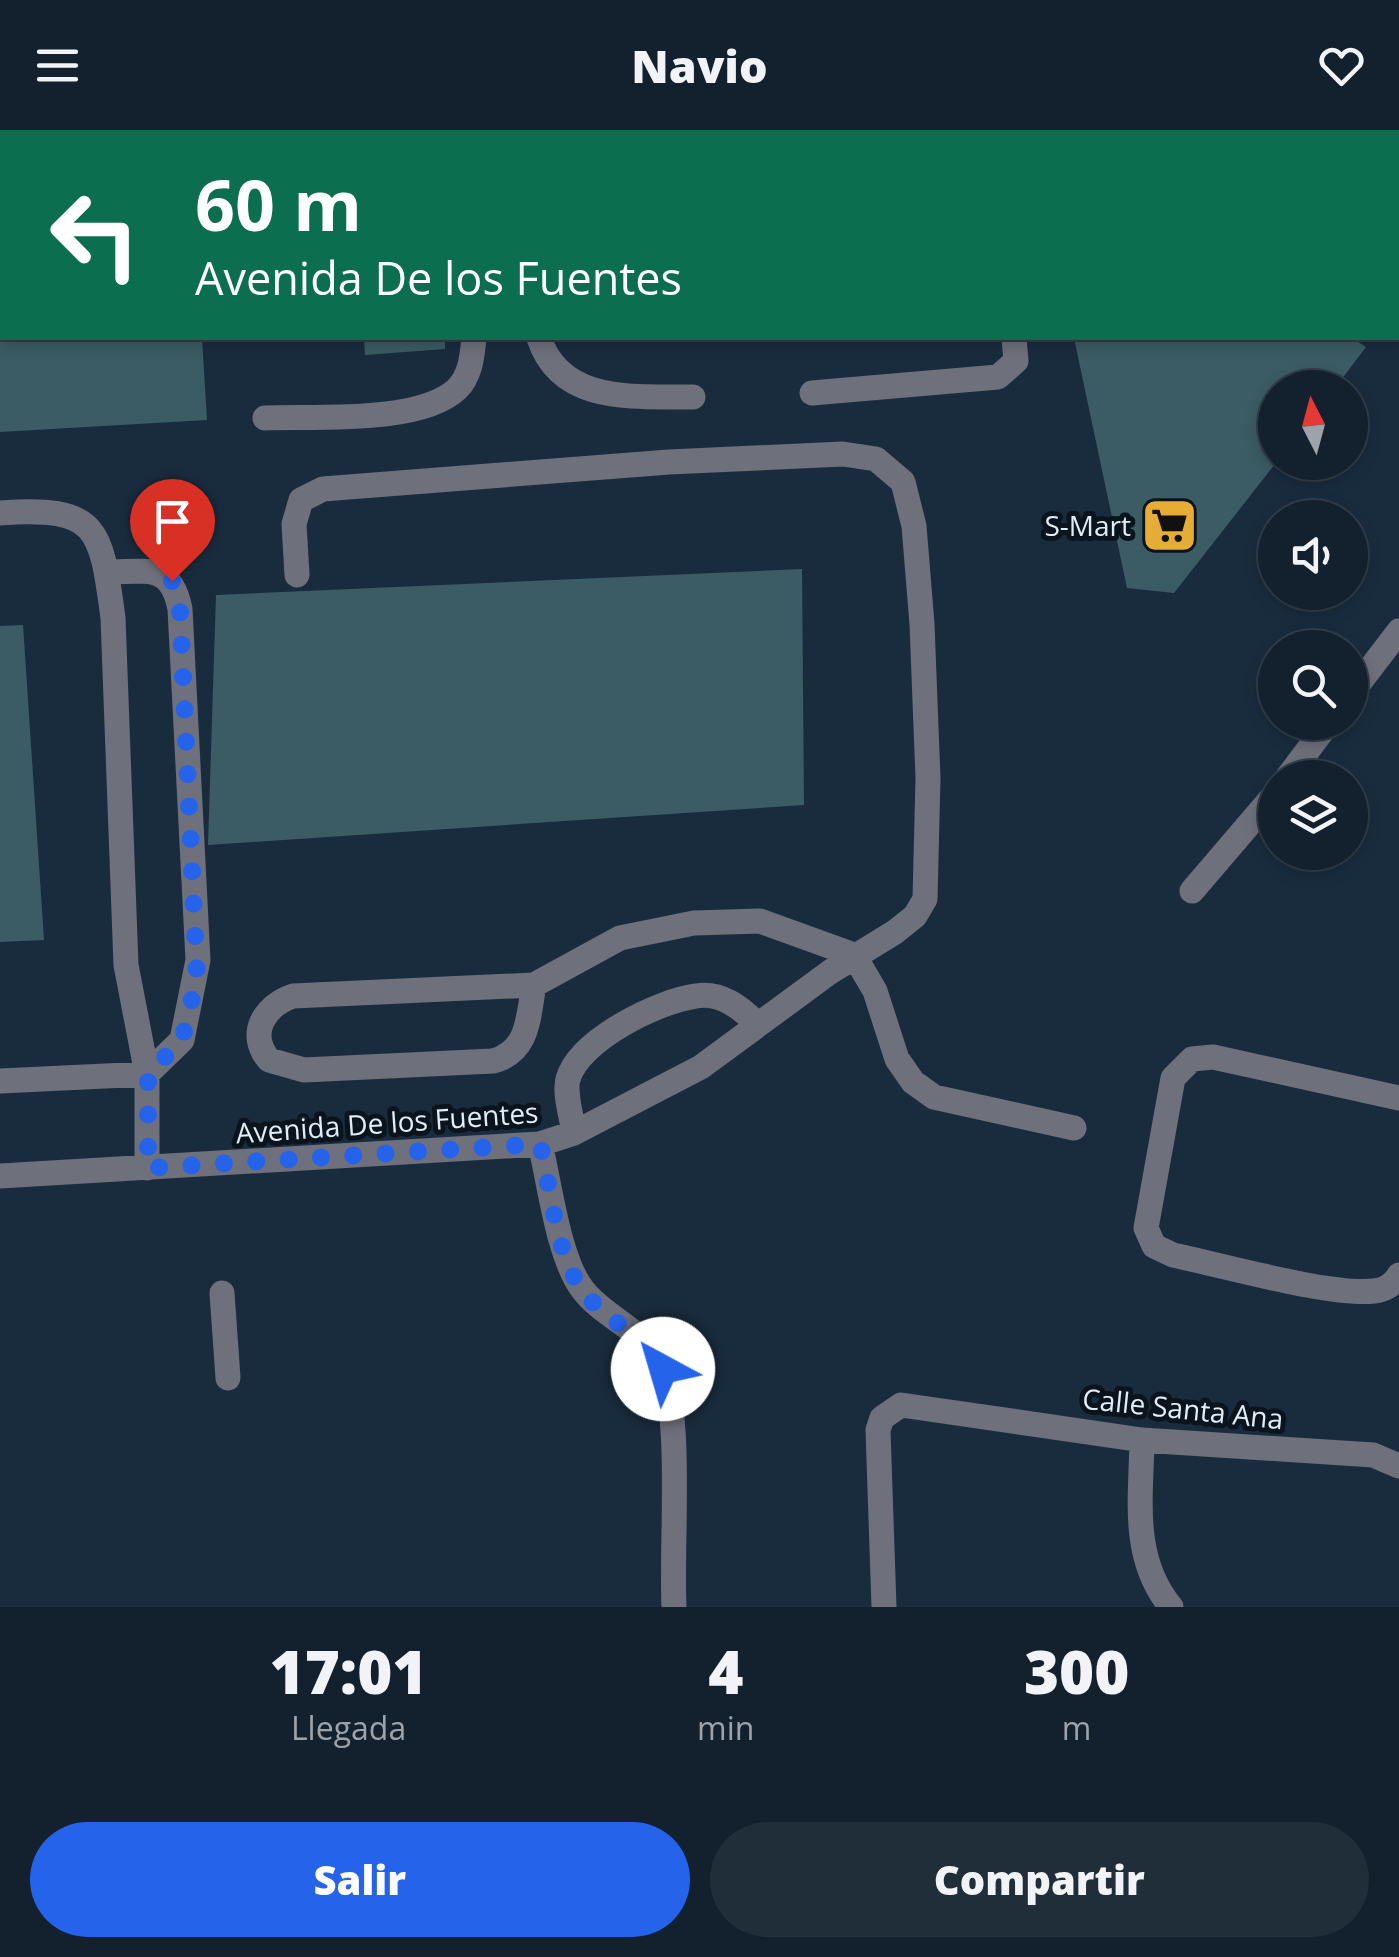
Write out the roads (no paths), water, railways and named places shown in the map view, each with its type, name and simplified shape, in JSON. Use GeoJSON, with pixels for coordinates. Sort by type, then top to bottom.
{"type":"FeatureCollection","features":[{"type":"Feature","properties":{"kind":"street"},"geometry":{"type":"LineString","coordinates":[[265,418],[388,413],[439,402],[467,375],[474,340]]}},
{"type":"Feature","properties":{"kind":"street"},"geometry":{"type":"LineString","coordinates":[[540,340],[552,367],[591,391],[694,397]]}},
{"type":"Feature","properties":{"kind":"street"},"geometry":{"type":"LineString","coordinates":[[812,392],[998,377],[1016,361],[1014,340]]}},
{"type":"Feature","properties":{"kind":"street","name":"Avenida De los Fuentes"},"geometry":{"type":"LineString","coordinates":[[0,1176],[540,1144],[574,1133],[701,1067],[854,955],[915,916],[926,899],[922,624],[910,503],[903,482],[892,468],[876,460],[844,454],[670,462],[322,490],[301,500],[294,524],[297,575]]}},
{"type":"Feature","properties":{"kind":"street"},"geometry":{"type":"LineString","coordinates":[[0,513],[68,512],[85,522],[97,541],[107,572],[113,618],[126,965],[148,1074],[148,1168]]}},
{"type":"Feature","properties":{"kind":"street"},"geometry":{"type":"LineString","coordinates":[[0,1081],[148,1074],[182,1040],[197,978],[176,589],[166,577],[148,572],[107,572]]}},
{"type":"Feature","properties":{"kind":"street"},"geometry":{"type":"LineString","coordinates":[[1368,671],[1399,631]]}},
{"type":"Feature","properties":{"kind":"street"},"geometry":{"type":"LineString","coordinates":[[1192,890],[1258,814]]}},
{"type":"Feature","properties":{"kind":"street"},"geometry":{"type":"LineString","coordinates":[[534,985],[521,1044],[515,1052],[493,1061],[304,1070],[270,1060],[259,1040],[260,1026],[270,1008],[293,996],[534,985],[620,938],[694,923],[760,921],[854,955],[874,991],[897,1060],[914,1082],[934,1097],[1074,1128]]}},
{"type":"Feature","properties":{"kind":"street"},"geometry":{"type":"LineString","coordinates":[[574,1133],[567,1080],[582,1053],[613,1030],[697,995],[735,1002],[757,1024]]}},
{"type":"Feature","properties":{"kind":"street"},"geometry":{"type":"LineString","coordinates":[[1399,1098],[1213,1057],[1192,1059],[1173,1078],[1146,1228],[1154,1246],[1173,1254],[1326,1286],[1378,1291],[1395,1282],[1399,1274]]}},
{"type":"Feature","properties":{"kind":"street"},"geometry":{"type":"LineString","coordinates":[[540,1144],[567,1256],[582,1289],[640,1336],[663,1369],[670,1425],[674,1607]]}},
{"type":"Feature","properties":{"kind":"street"},"geometry":{"type":"LineString","coordinates":[[222,1293],[228,1378]]}},
{"type":"Feature","properties":{"kind":"street","name":"Calle Santa Ana"},"geometry":{"type":"LineString","coordinates":[[884,1607],[878,1430],[882,1418],[902,1405],[1142,1440],[1373,1455],[1399,1466]]}},
{"type":"Feature","properties":{"kind":"street"},"geometry":{"type":"LineString","coordinates":[[1142,1440],[1141,1545],[1146,1568],[1172,1607]]}},
{"type":"Feature","properties":{"kind":"place","name":"S-Mart"},"geometry":{"type":"Point","coordinates":[1170,525]}}]}
